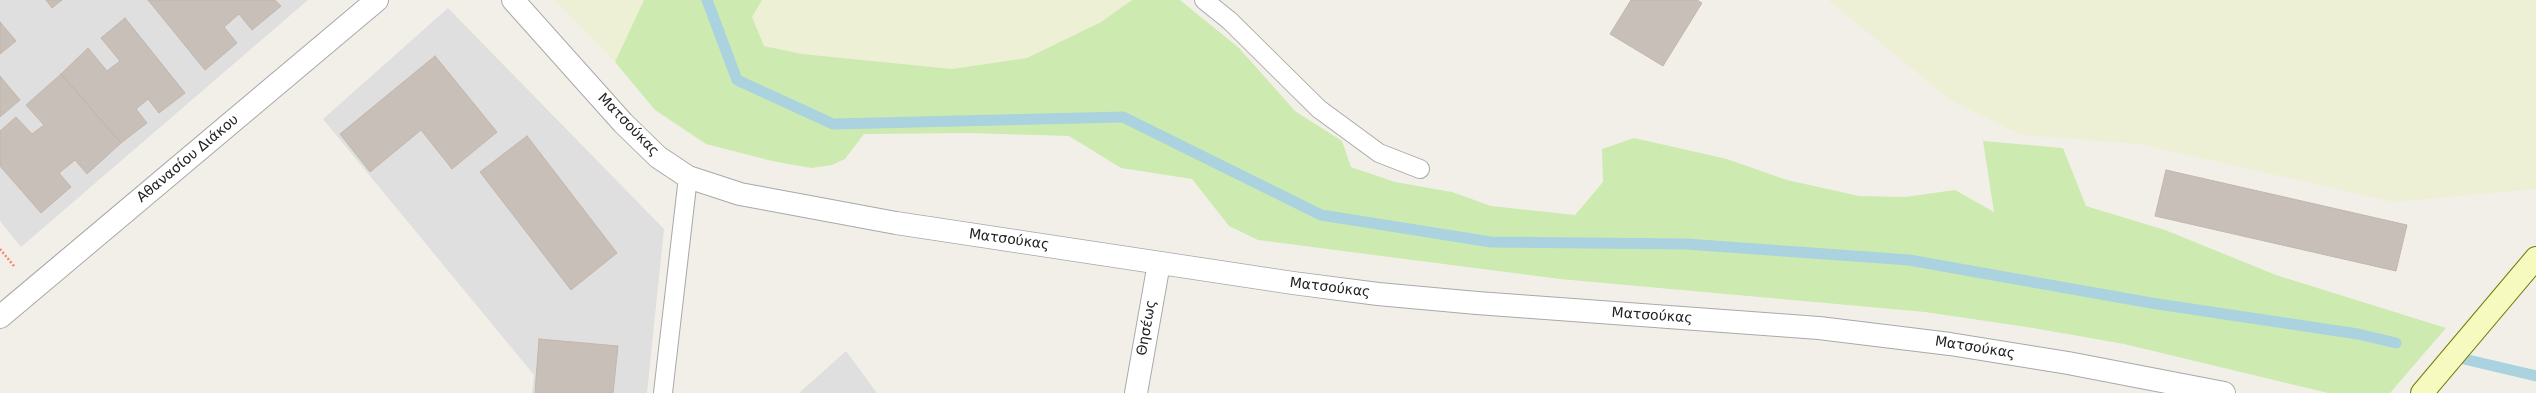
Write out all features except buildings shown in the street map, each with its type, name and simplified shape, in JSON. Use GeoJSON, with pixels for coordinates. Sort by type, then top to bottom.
{"type":"FeatureCollection","features":[{"type":"Feature","properties":{"kind":"main road"},"geometry":{"type":"LineString","coordinates":[[2422,393],[2536,258]]}},
{"type":"Feature","properties":{"kind":"street","name":"Αθανασίου Διάκου"},"geometry":{"type":"LineString","coordinates":[[0,317],[377,0]]}},
{"type":"Feature","properties":{"kind":"street","name":"Ματσούκας"},"geometry":{"type":"LineString","coordinates":[[513,0],[641,142],[674,169],[688,177],[740,194],[804,207],[1159,263],[1378,294],[1819,328],[1950,344],[2076,364],[2224,393]]}},
{"type":"Feature","properties":{"kind":"street","name":"Θησέως"},"geometry":{"type":"LineString","coordinates":[[1136,393],[1159,263]]}},
{"type":"Feature","properties":{"kind":"lane"},"geometry":{"type":"LineString","coordinates":[[1204,0],[1230,22],[1319,109],[1379,153],[1420,169]]}},
{"type":"Feature","properties":{"kind":"lane"},"geometry":{"type":"LineString","coordinates":[[663,393],[688,177]]}},
{"type":"Feature","properties":{"kind":"shaded area"},"geometry":{"type":"Polygon","coordinates":[[[0,0],[308,0],[21,247],[0,221],[0,0]]]}},
{"type":"Feature","properties":{"kind":"shaded area"},"geometry":{"type":"Polygon","coordinates":[[[448,8],[664,229],[647,393],[532,393],[534,375],[323,119],[448,8]]]}},
{"type":"Feature","properties":{"kind":"shaded area"},"geometry":{"type":"Polygon","coordinates":[[[846,351],[877,393],[799,393],[846,351]]]}},
{"type":"Feature","properties":{"kind":"green space"},"geometry":{"type":"Polygon","coordinates":[[[554,0],[644,0],[615,62],[554,0]]]}},
{"type":"Feature","properties":{"kind":"green space"},"geometry":{"type":"Polygon","coordinates":[[[644,0],[762,0],[752,17],[764,46],[802,54],[952,69],[1027,58],[1101,22],[1132,0],[1180,0],[1239,48],[1295,111],[1342,141],[1351,167],[1395,182],[1452,192],[1491,206],[1575,215],[1603,182],[1602,149],[1634,138],[1727,159],[1787,180],[1859,196],[1905,197],[1955,190],[1994,212],[1983,141],[2063,148],[2086,206],[2165,230],[2276,275],[2446,328],[2390,393],[2328,393],[2124,344],[2033,328],[1925,312],[1560,279],[1258,240],[1229,226],[1192,179],[1121,168],[1069,136],[969,133],[864,134],[845,159],[832,165],[811,168],[772,161],[706,144],[655,110],[615,62],[644,0]]]}},
{"type":"Feature","properties":{"kind":"green space"},"geometry":{"type":"Polygon","coordinates":[[[762,0],[1132,0],[1101,22],[1027,58],[952,69],[802,54],[764,46],[752,17],[762,0]]]}},
{"type":"Feature","properties":{"kind":"green space"},"geometry":{"type":"Polygon","coordinates":[[[1828,0],[2536,0],[2536,189],[2393,202],[2139,144],[2021,135],[1950,100],[1828,0]]]}},
{"type":"Feature","properties":{"kind":"waterway"},"geometry":{"type":"LineString","coordinates":[[707,0],[737,80],[833,124],[1123,117],[1321,215],[1491,242],[1686,244],[1909,260],[2151,303],[2358,334],[2396,343]]}},
{"type":"Feature","properties":{"kind":"waterway"},"geometry":{"type":"LineString","coordinates":[[2464,359],[2536,376]]}}]}
